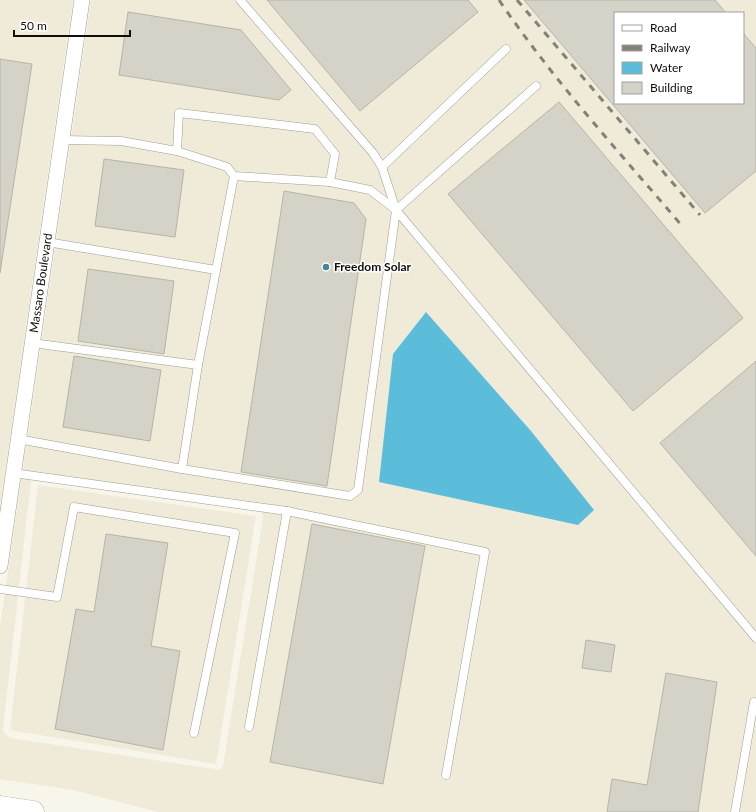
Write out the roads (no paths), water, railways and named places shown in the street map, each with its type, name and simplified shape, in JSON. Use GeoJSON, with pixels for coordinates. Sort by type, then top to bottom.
{"type":"FeatureCollection","features":[{"type":"Feature","properties":{"kind":"main road"},"geometry":{"type":"LineString","coordinates":[[0,807],[33,812]]}},
{"type":"Feature","properties":{"kind":"street","name":"Massaro Boulevard"},"geometry":{"type":"LineString","coordinates":[[0,566],[82,0]]}},
{"type":"Feature","properties":{"kind":"lane"},"geometry":{"type":"LineString","coordinates":[[18,438],[182,468],[350,496],[358,490],[396,210],[382,167],[373,153],[240,0]]}},
{"type":"Feature","properties":{"kind":"lane"},"geometry":{"type":"LineString","coordinates":[[382,167],[506,49]]}},
{"type":"Feature","properties":{"kind":"lane"},"geometry":{"type":"LineString","coordinates":[[396,210],[536,86]]}},
{"type":"Feature","properties":{"kind":"lane"},"geometry":{"type":"LineString","coordinates":[[177,150],[179,113],[315,129],[335,154],[330,182]]}},
{"type":"Feature","properties":{"kind":"lane"},"geometry":{"type":"LineString","coordinates":[[62,140],[121,141],[177,150],[227,167],[234,176],[330,182],[370,190],[396,210],[756,638]]}},
{"type":"Feature","properties":{"kind":"lane"},"geometry":{"type":"LineString","coordinates":[[182,468],[198,365],[234,176]]}},
{"type":"Feature","properties":{"kind":"lane"},"geometry":{"type":"LineString","coordinates":[[47,242],[216,270]]}},
{"type":"Feature","properties":{"kind":"lane"},"geometry":{"type":"LineString","coordinates":[[32,343],[198,365]]}},
{"type":"Feature","properties":{"kind":"lane"},"geometry":{"type":"LineString","coordinates":[[13,473],[287,511],[485,552],[446,774]]}},
{"type":"Feature","properties":{"kind":"lane"},"geometry":{"type":"LineString","coordinates":[[0,589],[58,597],[74,507],[235,532],[194,733]]}},
{"type":"Feature","properties":{"kind":"lane"},"geometry":{"type":"LineString","coordinates":[[249,727],[287,511]]}},
{"type":"Feature","properties":{"kind":"lane"},"geometry":{"type":"LineString","coordinates":[[735,812],[754,702],[756,703]]}},
{"type":"Feature","properties":{"kind":"water"},"geometry":{"type":"Polygon","coordinates":[[[426,312],[531,431],[594,510],[578,525],[379,482],[393,354],[426,312]]]}},
{"type":"Feature","properties":{"kind":"railway"},"geometry":{"type":"LineString","coordinates":[[499,0],[520,30],[565,88],[683,227]]}},
{"type":"Feature","properties":{"kind":"railway"},"geometry":{"type":"LineString","coordinates":[[517,0],[700,215]]}},
{"type":"Feature","properties":{"kind":"place","name":"Freedom Solar"},"geometry":{"type":"Point","coordinates":[326,267]}}]}
